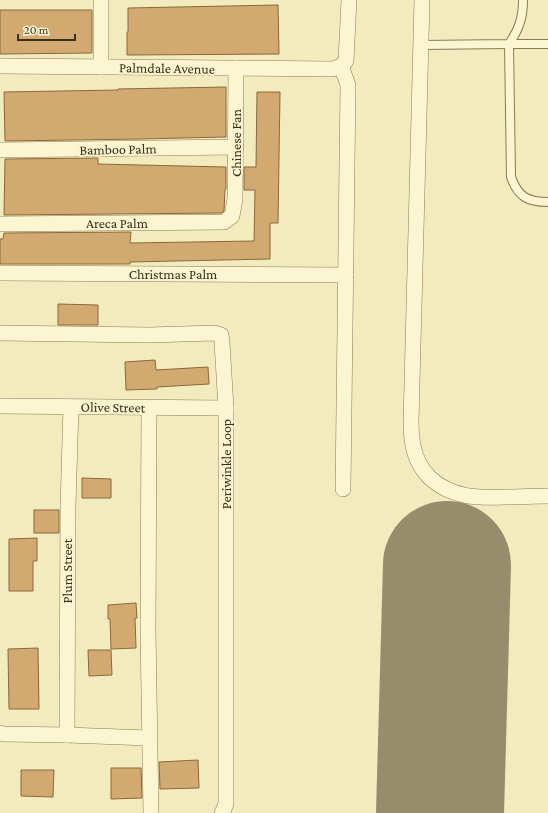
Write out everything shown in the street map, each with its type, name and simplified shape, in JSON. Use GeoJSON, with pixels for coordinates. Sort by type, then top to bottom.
{"type":"FeatureCollection","features":[{"type":"Feature","properties":{"kind":"street"},"geometry":{"type":"LineString","coordinates":[[101,0],[101,67]]}},
{"type":"Feature","properties":{"kind":"street"},"geometry":{"type":"LineString","coordinates":[[343,489],[348,85],[337,68],[346,61],[349,0]]}},
{"type":"Feature","properties":{"kind":"street"},"geometry":{"type":"LineString","coordinates":[[422,0],[410,422],[415,453],[419,464],[426,473],[437,484],[450,491],[479,498],[548,496]]}},
{"type":"Feature","properties":{"kind":"street","name":"Palmdale Avenue"},"geometry":{"type":"LineString","coordinates":[[0,66],[337,68]]}},
{"type":"Feature","properties":{"kind":"street","name":"Chinese Fan"},"geometry":{"type":"LineString","coordinates":[[232,216],[235,199],[236,68]]}},
{"type":"Feature","properties":{"kind":"street","name":"Bamboo Palm"},"geometry":{"type":"LineString","coordinates":[[0,150],[236,147]]}},
{"type":"Feature","properties":{"kind":"street","name":"Areca Palm"},"geometry":{"type":"LineString","coordinates":[[0,224],[224,222],[232,216]]}},
{"type":"Feature","properties":{"kind":"street","name":"Christmas Palm"},"geometry":{"type":"LineString","coordinates":[[0,273],[346,275]]}},
{"type":"Feature","properties":{"kind":"street","name":"Periwinkle Loop"},"geometry":{"type":"LineString","coordinates":[[0,333],[149,335],[215,332],[221,335],[226,408],[226,804],[222,813]]}},
{"type":"Feature","properties":{"kind":"street","name":"Olive Street"},"geometry":{"type":"LineString","coordinates":[[0,406],[226,408]]}},
{"type":"Feature","properties":{"kind":"street","name":"Plum Street"},"geometry":{"type":"LineString","coordinates":[[67,734],[68,506],[71,407]]}},
{"type":"Feature","properties":{"kind":"street"},"geometry":{"type":"LineString","coordinates":[[149,408],[148,640],[150,813]]}},
{"type":"Feature","properties":{"kind":"street"},"geometry":{"type":"LineString","coordinates":[[0,733],[67,734],[149,738]]}},
{"type":"Feature","properties":{"kind":"lane"},"geometry":{"type":"LineString","coordinates":[[523,0],[523,10],[520,23],[516,34],[509,44],[511,177],[520,194],[529,200],[548,202]]}},
{"type":"Feature","properties":{"kind":"lane"},"geometry":{"type":"LineString","coordinates":[[421,45],[548,44]]}},
{"type":"Feature","properties":{"kind":"building"},"geometry":{"type":"Polygon","coordinates":[[[278,5],[279,54],[127,55],[128,8],[278,5]]]}},
{"type":"Feature","properties":{"kind":"building"},"geometry":{"type":"Polygon","coordinates":[[[0,10],[92,10],[92,53],[0,54],[0,10]]]}},
{"type":"Feature","properties":{"kind":"building"},"geometry":{"type":"Polygon","coordinates":[[[226,87],[226,137],[5,141],[4,92],[226,87]]]}},
{"type":"Feature","properties":{"kind":"building"},"geometry":{"type":"Polygon","coordinates":[[[257,92],[280,92],[278,223],[270,223],[270,259],[130,262],[130,264],[0,264],[0,239],[3,239],[4,233],[131,232],[130,243],[254,241],[255,190],[244,190],[244,167],[256,167],[257,92]]]}},
{"type":"Feature","properties":{"kind":"building"},"geometry":{"type":"Polygon","coordinates":[[[98,158],[98,164],[226,167],[224,211],[221,213],[4,215],[5,159],[98,158]]]}},
{"type":"Feature","properties":{"kind":"building"},"geometry":{"type":"Polygon","coordinates":[[[58,304],[98,305],[98,325],[58,325],[58,304]]]}},
{"type":"Feature","properties":{"kind":"building"},"geometry":{"type":"Polygon","coordinates":[[[155,360],[156,370],[208,367],[209,384],[157,387],[157,389],[126,390],[125,362],[155,360]]]}},
{"type":"Feature","properties":{"kind":"building"},"geometry":{"type":"Polygon","coordinates":[[[82,478],[111,479],[111,498],[82,498],[82,478]]]}},
{"type":"Feature","properties":{"kind":"building"},"geometry":{"type":"Polygon","coordinates":[[[34,510],[59,510],[59,533],[34,533],[34,510]]]}},
{"type":"Feature","properties":{"kind":"building"},"geometry":{"type":"Polygon","coordinates":[[[37,538],[37,561],[33,561],[33,591],[9,591],[9,539],[37,538]]]}},
{"type":"Feature","properties":{"kind":"building"},"geometry":{"type":"Polygon","coordinates":[[[136,603],[136,648],[111,649],[108,605],[136,603]]]}},
{"type":"Feature","properties":{"kind":"building"},"geometry":{"type":"Polygon","coordinates":[[[38,648],[39,709],[9,709],[8,649],[38,648]]]}},
{"type":"Feature","properties":{"kind":"building"},"geometry":{"type":"Polygon","coordinates":[[[88,650],[111,650],[112,675],[89,676],[88,650]]]}},
{"type":"Feature","properties":{"kind":"building"},"geometry":{"type":"Polygon","coordinates":[[[198,760],[199,788],[160,789],[159,762],[198,760]]]}},
{"type":"Feature","properties":{"kind":"building"},"geometry":{"type":"Polygon","coordinates":[[[111,768],[141,768],[142,798],[111,799],[111,768]]]}},
{"type":"Feature","properties":{"kind":"building"},"geometry":{"type":"Polygon","coordinates":[[[21,770],[54,770],[53,797],[21,796],[21,770]]]}},
{"type":"Feature","properties":{"kind":"runway"},"geometry":{"type":"LineString","coordinates":[[440,813],[447,565]]}}]}
